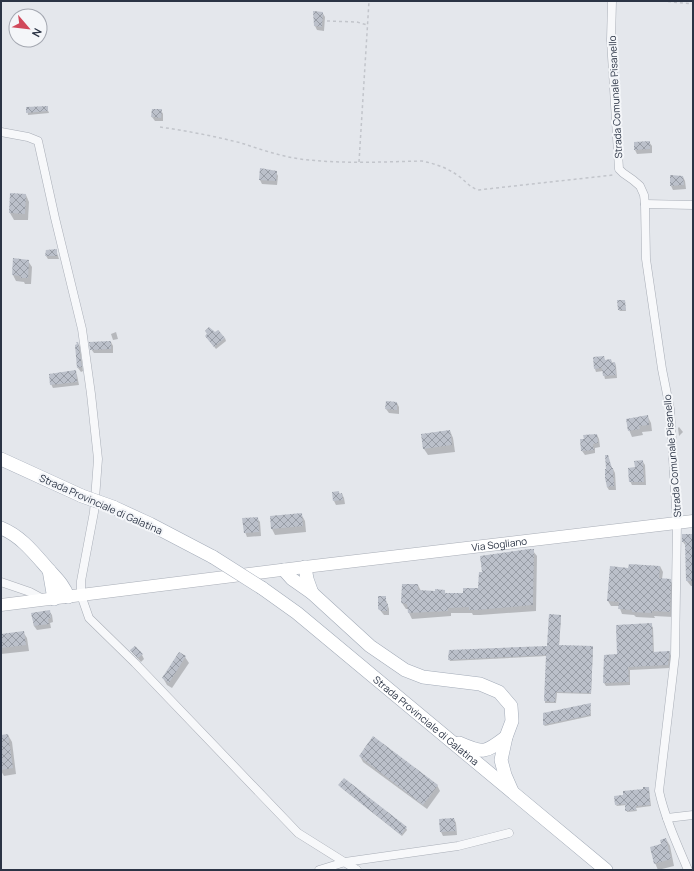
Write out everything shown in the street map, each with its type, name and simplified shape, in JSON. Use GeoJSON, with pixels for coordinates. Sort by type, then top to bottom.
{"type":"FeatureCollection","features":[{"type":"Feature","properties":{"kind":"main road","name":"Strada Provinciale di Galatina"},"geometry":{"type":"LineString","coordinates":[[1,459],[82,496],[113,507],[150,524],[213,557],[262,588],[297,612],[606,870]]}},
{"type":"Feature","properties":{"kind":"main road","name":"Via Sogliano"},"geometry":{"type":"LineString","coordinates":[[305,567],[693,521]]}},
{"type":"Feature","properties":{"kind":"main road"},"geometry":{"type":"LineString","coordinates":[[1,528],[9,531],[24,542],[61,583],[68,597]]}},
{"type":"Feature","properties":{"kind":"main road"},"geometry":{"type":"LineString","coordinates":[[1,605],[305,567],[307,580],[312,593]]}},
{"type":"Feature","properties":{"kind":"main road"},"geometry":{"type":"LineString","coordinates":[[49,570],[49,599]]}},
{"type":"Feature","properties":{"kind":"main road"},"geometry":{"type":"LineString","coordinates":[[284,570],[300,586],[312,593],[370,646],[405,670],[423,677],[480,684],[500,692],[511,706],[512,721],[506,737],[501,760],[505,775],[514,794]]}},
{"type":"Feature","properties":{"kind":"main road"},"geometry":{"type":"LineString","coordinates":[[447,738],[476,750],[489,750],[506,737]]}},
{"type":"Feature","properties":{"kind":"street","name":"Strada Comunale Pisanello"},"geometry":{"type":"LineString","coordinates":[[612,1],[611,40],[613,89],[619,168],[640,186],[646,204],[646,259],[662,369],[670,410],[677,523],[676,656],[659,790],[667,818],[688,870]]}},
{"type":"Feature","properties":{"kind":"street"},"geometry":{"type":"LineString","coordinates":[[1,132],[38,140],[82,329],[98,459],[94,512],[81,581],[82,595],[89,618],[141,668],[298,833],[357,870]]}},
{"type":"Feature","properties":{"kind":"street"},"geometry":{"type":"LineString","coordinates":[[646,204],[693,204]]}},
{"type":"Feature","properties":{"kind":"street"},"geometry":{"type":"LineString","coordinates":[[1,582],[49,599]]}},
{"type":"Feature","properties":{"kind":"street"},"geometry":{"type":"LineString","coordinates":[[667,818],[693,815]]}},
{"type":"Feature","properties":{"kind":"street"},"geometry":{"type":"LineString","coordinates":[[320,870],[344,862],[458,846],[509,833]]}},
{"type":"Feature","properties":{"kind":"path"},"geometry":{"type":"LineString","coordinates":[[359,162],[369,1]]}},
{"type":"Feature","properties":{"kind":"path"},"geometry":{"type":"LineString","coordinates":[[662,1],[693,4]]}},
{"type":"Feature","properties":{"kind":"path"},"geometry":{"type":"LineString","coordinates":[[327,21],[357,22],[367,24]]}},
{"type":"Feature","properties":{"kind":"path"},"geometry":{"type":"LineString","coordinates":[[160,127],[186,130],[214,136],[271,153],[299,159],[359,162],[422,161],[435,164],[446,169],[460,177],[470,187],[478,190],[623,173]]}},
{"type":"Feature","properties":{"kind":"building"},"geometry":{"type":"Polygon","coordinates":[[[313,11],[323,12],[322,27],[314,26],[313,11]]]}},
{"type":"Feature","properties":{"kind":"building"},"geometry":{"type":"Polygon","coordinates":[[[48,106],[48,111],[26,113],[26,107],[48,106]]]}},
{"type":"Feature","properties":{"kind":"building"},"geometry":{"type":"Polygon","coordinates":[[[152,109],[162,109],[161,118],[151,117],[152,109]]]}},
{"type":"Feature","properties":{"kind":"building"},"geometry":{"type":"Polygon","coordinates":[[[650,141],[650,149],[634,150],[634,142],[650,141]]]}},
{"type":"Feature","properties":{"kind":"building"},"geometry":{"type":"Polygon","coordinates":[[[260,168],[277,171],[276,181],[259,180],[260,168]]]}},
{"type":"Feature","properties":{"kind":"building"},"geometry":{"type":"Polygon","coordinates":[[[670,175],[683,176],[684,185],[670,186],[670,175]]]}},
{"type":"Feature","properties":{"kind":"building"},"geometry":{"type":"Polygon","coordinates":[[[10,193],[26,194],[25,214],[9,213],[10,193]]]}},
{"type":"Feature","properties":{"kind":"building"},"geometry":{"type":"Polygon","coordinates":[[[57,249],[57,256],[45,256],[46,250],[57,249]]]}},
{"type":"Feature","properties":{"kind":"building"},"geometry":{"type":"Polygon","coordinates":[[[13,258],[29,260],[28,278],[20,278],[21,276],[12,275],[13,258]]]}},
{"type":"Feature","properties":{"kind":"building"},"geometry":{"type":"Polygon","coordinates":[[[617,300],[625,300],[626,310],[618,310],[617,300]]]}},
{"type":"Feature","properties":{"kind":"building"},"geometry":{"type":"Polygon","coordinates":[[[209,327],[215,332],[218,330],[225,338],[214,347],[205,336],[207,334],[205,331],[209,327]]]}},
{"type":"Feature","properties":{"kind":"building"},"geometry":{"type":"Polygon","coordinates":[[[111,341],[111,349],[90,350],[89,342],[111,341]]]}},
{"type":"Feature","properties":{"kind":"building"},"geometry":{"type":"Polygon","coordinates":[[[76,342],[78,342],[82,367],[77,368],[75,345],[77,344],[76,342]]]}},
{"type":"Feature","properties":{"kind":"building"},"geometry":{"type":"Polygon","coordinates":[[[604,356],[605,360],[611,359],[612,363],[615,362],[616,375],[603,376],[602,368],[594,369],[593,357],[604,356]]]}},
{"type":"Feature","properties":{"kind":"building"},"geometry":{"type":"Polygon","coordinates":[[[76,370],[77,382],[50,385],[49,374],[76,370]]]}},
{"type":"Feature","properties":{"kind":"building"},"geometry":{"type":"Polygon","coordinates":[[[386,401],[397,402],[397,410],[385,409],[386,401]]]}},
{"type":"Feature","properties":{"kind":"building"},"geometry":{"type":"Polygon","coordinates":[[[648,415],[649,425],[639,426],[640,429],[628,431],[626,419],[648,415]]]}},
{"type":"Feature","properties":{"kind":"building"},"geometry":{"type":"Polygon","coordinates":[[[450,430],[452,445],[423,449],[421,434],[450,430]]]}},
{"type":"Feature","properties":{"kind":"building"},"geometry":{"type":"Polygon","coordinates":[[[597,434],[598,443],[593,444],[594,450],[581,451],[580,439],[584,439],[583,435],[597,434]]]}},
{"type":"Feature","properties":{"kind":"building"},"geometry":{"type":"Polygon","coordinates":[[[605,455],[608,455],[613,468],[614,486],[607,487],[605,478],[605,455]]]}},
{"type":"Feature","properties":{"kind":"building"},"geometry":{"type":"Polygon","coordinates":[[[643,460],[644,482],[629,482],[628,468],[635,467],[634,461],[643,460]]]}},
{"type":"Feature","properties":{"kind":"building"},"geometry":{"type":"Polygon","coordinates":[[[339,491],[339,494],[342,493],[343,500],[333,501],[332,492],[339,491]]]}},
{"type":"Feature","properties":{"kind":"building"},"geometry":{"type":"Polygon","coordinates":[[[302,513],[303,526],[271,529],[270,516],[302,513]]]}},
{"type":"Feature","properties":{"kind":"building"},"geometry":{"type":"Polygon","coordinates":[[[258,517],[259,532],[244,533],[242,518],[258,517]]]}},
{"type":"Feature","properties":{"kind":"building"},"geometry":{"type":"Polygon","coordinates":[[[682,534],[693,534],[693,581],[686,581],[685,542],[682,542],[682,534]]]}},
{"type":"Feature","properties":{"kind":"building"},"geometry":{"type":"Polygon","coordinates":[[[534,549],[533,605],[476,610],[469,610],[469,607],[448,608],[448,611],[408,613],[407,604],[401,603],[402,584],[418,584],[418,590],[435,591],[435,589],[445,590],[445,593],[463,593],[463,588],[478,588],[479,572],[482,572],[480,556],[534,549]]]}},
{"type":"Feature","properties":{"kind":"building"},"geometry":{"type":"Polygon","coordinates":[[[629,564],[660,566],[659,578],[671,579],[670,612],[632,612],[632,610],[618,609],[619,602],[607,601],[610,566],[628,568],[629,564]]]}},
{"type":"Feature","properties":{"kind":"building"},"geometry":{"type":"Polygon","coordinates":[[[378,596],[386,596],[386,603],[388,604],[387,611],[381,611],[378,609],[378,596]]]}},
{"type":"Feature","properties":{"kind":"building"},"geometry":{"type":"Polygon","coordinates":[[[50,610],[51,618],[48,619],[49,624],[34,626],[31,613],[50,610]]]}},
{"type":"Feature","properties":{"kind":"building"},"geometry":{"type":"Polygon","coordinates":[[[549,614],[561,615],[559,645],[593,646],[591,693],[556,692],[555,702],[544,701],[546,655],[448,660],[449,650],[547,646],[549,614]]]}},
{"type":"Feature","properties":{"kind":"building"},"geometry":{"type":"Polygon","coordinates":[[[652,623],[653,652],[670,651],[668,665],[628,667],[629,682],[603,683],[604,655],[617,654],[616,625],[652,623]]]}},
{"type":"Feature","properties":{"kind":"building"},"geometry":{"type":"Polygon","coordinates":[[[24,631],[26,645],[1,648],[1,634],[24,631]]]}},
{"type":"Feature","properties":{"kind":"building"},"geometry":{"type":"Polygon","coordinates":[[[135,646],[143,654],[138,658],[130,650],[135,646]]]}},
{"type":"Feature","properties":{"kind":"building"},"geometry":{"type":"Polygon","coordinates":[[[179,652],[186,656],[169,683],[162,678],[179,652]]]}},
{"type":"Feature","properties":{"kind":"building"},"geometry":{"type":"Polygon","coordinates":[[[591,703],[590,715],[543,725],[543,713],[591,703]]]}},
{"type":"Feature","properties":{"kind":"building"},"geometry":{"type":"Polygon","coordinates":[[[8,734],[13,768],[1,770],[1,735],[8,734]]]}},
{"type":"Feature","properties":{"kind":"building"},"geometry":{"type":"Polygon","coordinates":[[[373,736],[438,785],[423,805],[359,756],[373,736]]]}},
{"type":"Feature","properties":{"kind":"building"},"geometry":{"type":"Polygon","coordinates":[[[344,778],[407,827],[401,835],[338,785],[344,778]]]}},
{"type":"Feature","properties":{"kind":"building"},"geometry":{"type":"Polygon","coordinates":[[[643,787],[649,787],[650,805],[636,806],[636,810],[625,811],[625,804],[615,805],[614,796],[623,795],[623,791],[643,789],[643,787]]]}},
{"type":"Feature","properties":{"kind":"building"},"geometry":{"type":"Polygon","coordinates":[[[454,818],[456,831],[440,832],[439,819],[454,818]]]}},
{"type":"Feature","properties":{"kind":"building"},"geometry":{"type":"Polygon","coordinates":[[[666,838],[671,859],[654,864],[650,847],[661,844],[660,840],[666,838]]]}}]}
